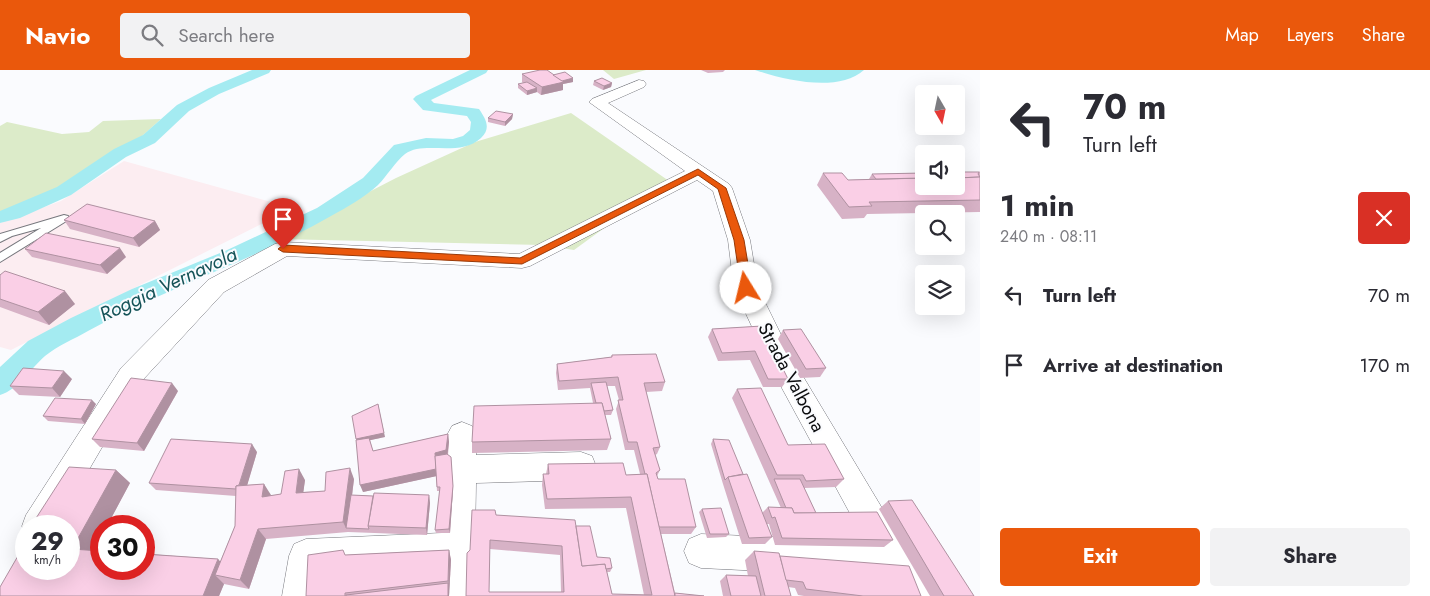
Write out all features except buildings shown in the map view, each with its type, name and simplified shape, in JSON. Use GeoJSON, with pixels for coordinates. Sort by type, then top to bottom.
{"type":"FeatureCollection","features":[{"type":"Feature","properties":{"kind":"street","name":"Strada Valbona"},"geometry":{"type":"LineString","coordinates":[[638,84],[597,102],[722,188],[739,240],[746,288],[784,368],[914,596]]}},
{"type":"Feature","properties":{"kind":"street"},"geometry":{"type":"LineString","coordinates":[[45,515],[130,376],[216,286],[283,249],[522,261],[698,172]]}},
{"type":"Feature","properties":{"kind":"street"},"geometry":{"type":"LineString","coordinates":[[456,596],[462,435]]}},
{"type":"Feature","properties":{"kind":"street"},"geometry":{"type":"LineString","coordinates":[[461,469],[608,465]]}},
{"type":"Feature","properties":{"kind":"street"},"geometry":{"type":"LineString","coordinates":[[300,596],[306,556],[458,549]]}},
{"type":"Feature","properties":{"kind":"street"},"geometry":{"type":"LineString","coordinates":[[701,551],[894,560]]}},
{"type":"Feature","properties":{"kind":"lane"},"geometry":{"type":"LineString","coordinates":[[0,239],[8,234],[64,218],[0,258]]}},
{"type":"Feature","properties":{"kind":"shaded area"},"geometry":{"type":"Polygon","coordinates":[[[124,161],[293,208],[11,350],[0,347],[0,223],[61,201],[124,161]]]}},
{"type":"Feature","properties":{"kind":"green space"},"geometry":{"type":"Polygon","coordinates":[[[603,70],[646,70],[614,79],[603,70]]]}},
{"type":"Feature","properties":{"kind":"green space"},"geometry":{"type":"Polygon","coordinates":[[[571,113],[669,181],[574,250],[542,245],[278,239],[396,178],[475,142],[571,113]]]}},
{"type":"Feature","properties":{"kind":"green space"},"geometry":{"type":"Polygon","coordinates":[[[161,119],[131,146],[25,206],[0,213],[0,126],[7,122],[62,134],[89,132],[103,121],[161,119]]]}},
{"type":"Feature","properties":{"kind":"water"},"geometry":{"type":"Polygon","coordinates":[[[755,70],[864,70],[853,77],[826,83],[796,80],[755,70]]]}},
{"type":"Feature","properties":{"kind":"waterway"},"geometry":{"type":"LineString","coordinates":[[0,217],[13,214],[64,191],[120,153],[149,139],[183,108],[214,91],[264,70]]}},
{"type":"Feature","properties":{"kind":"waterway","name":"Roggia Vernavola"},"geometry":{"type":"LineString","coordinates":[[0,384],[37,348],[80,324],[140,295],[233,256],[324,212],[370,182],[400,149],[426,143],[453,144],[469,140],[478,132],[479,122],[473,112],[429,107],[421,99],[481,70]]}},
{"type":"Feature","properties":{"kind":"route"},"geometry":{"type":"LineString","coordinates":[[283,249],[522,261],[698,172],[722,188],[739,240],[746,288]]}}]}
